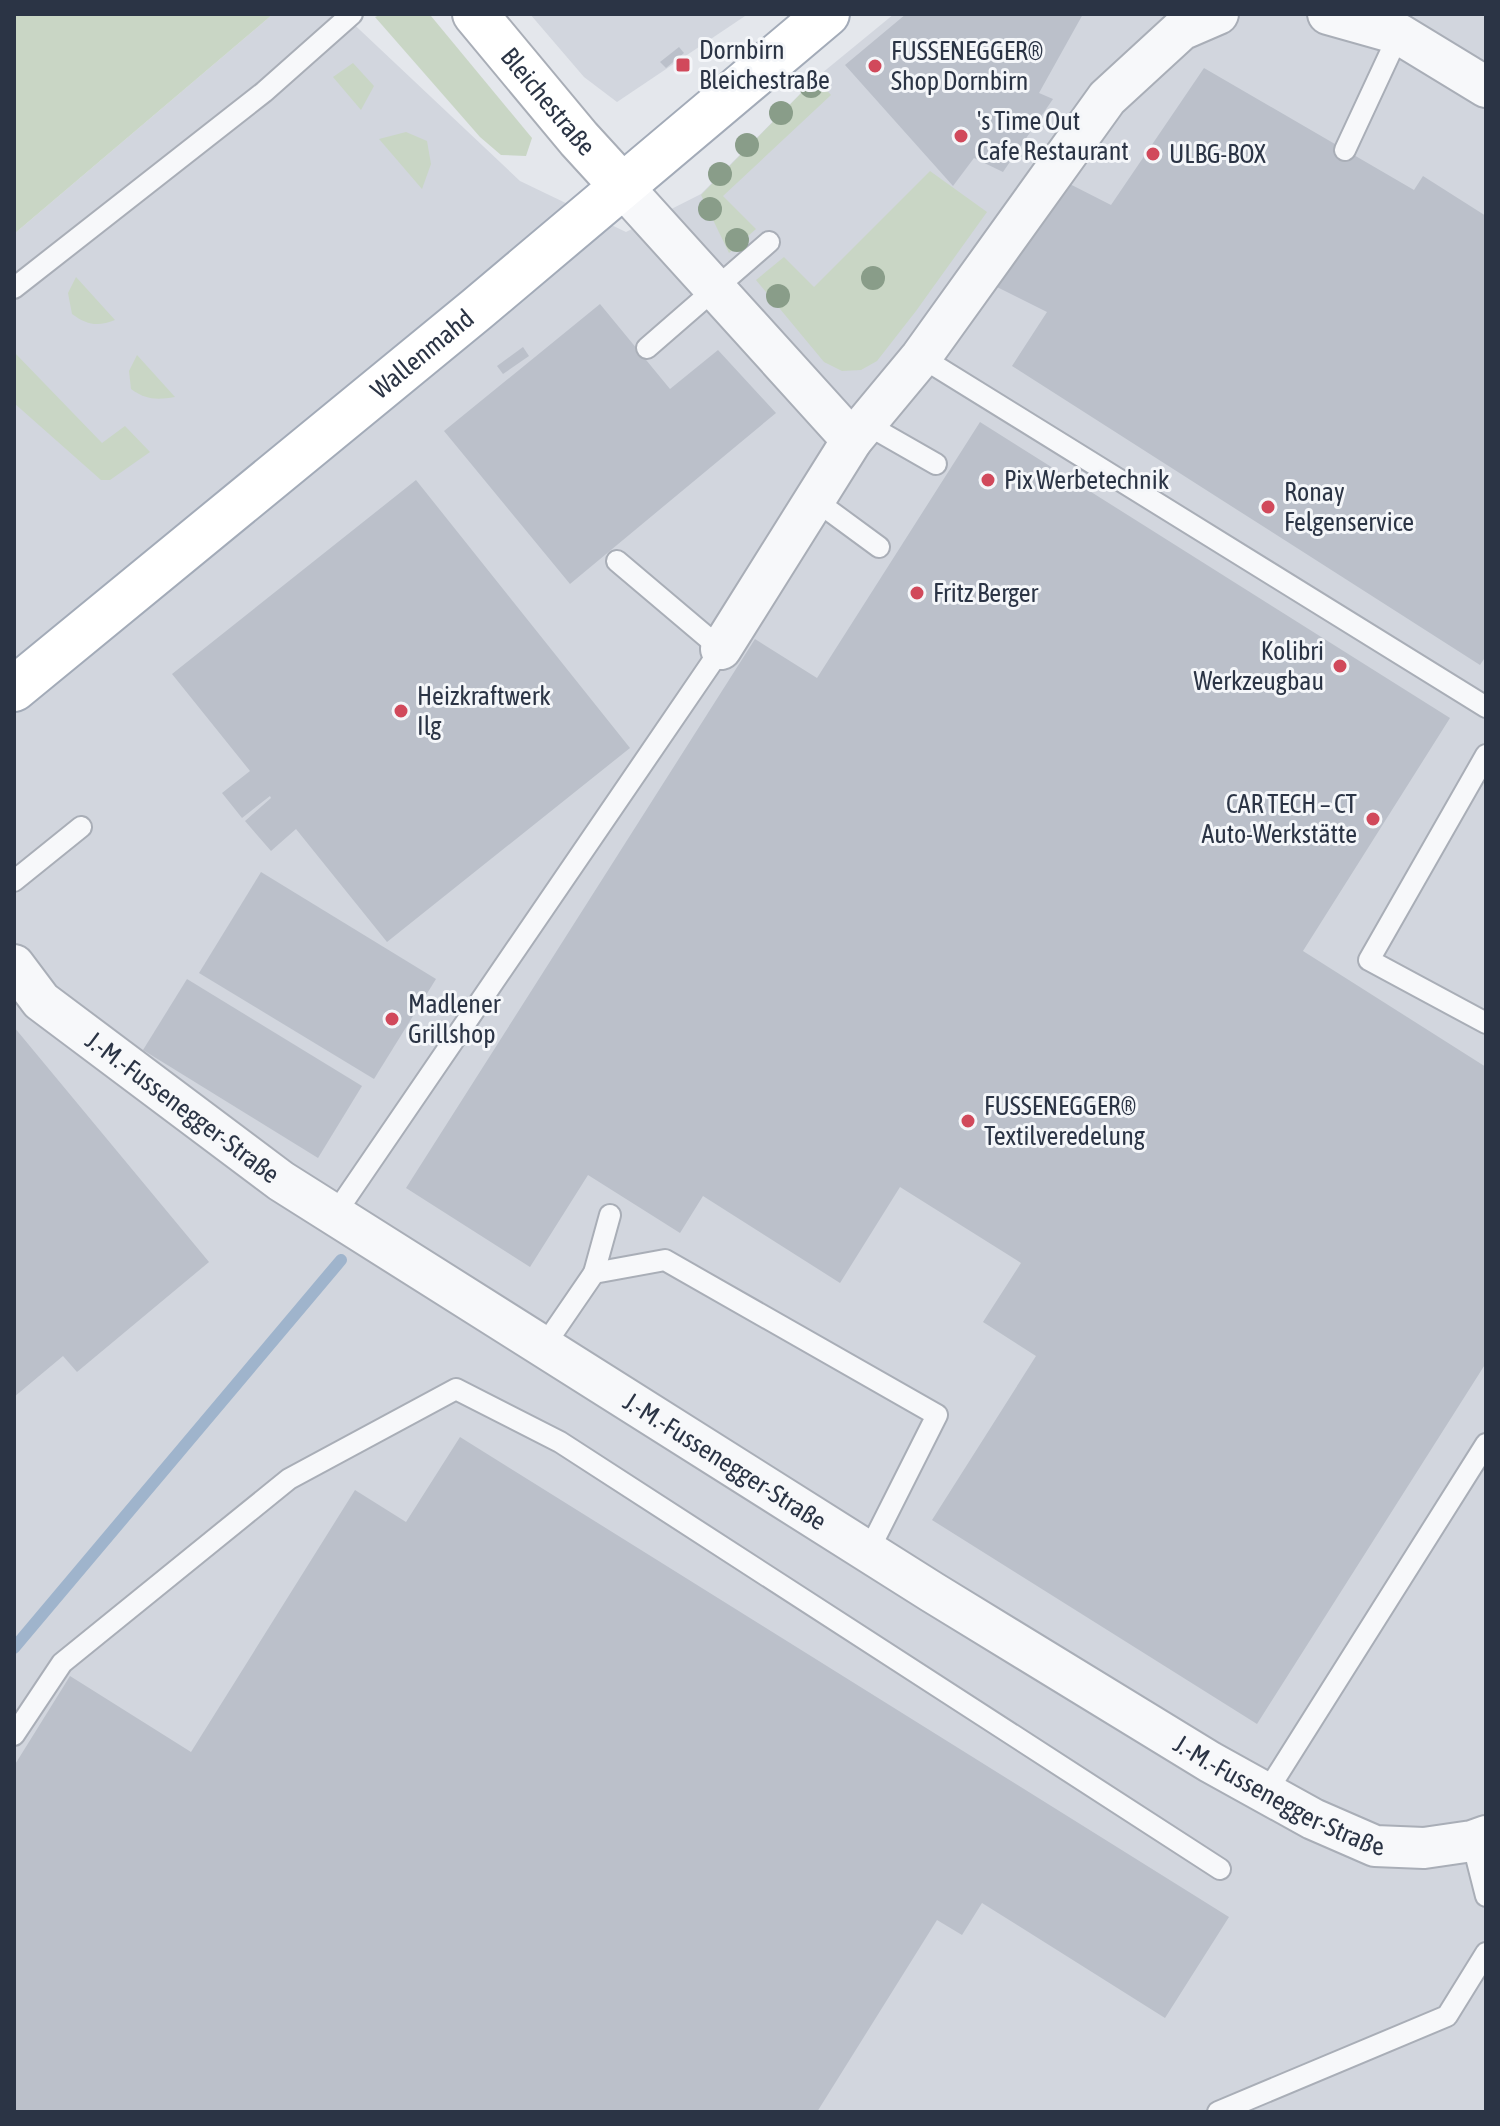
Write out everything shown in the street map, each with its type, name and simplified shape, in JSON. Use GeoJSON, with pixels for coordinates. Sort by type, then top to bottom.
{"type":"FeatureCollection","features":[{"type":"Feature","properties":{"kind":"main road","name":"Bleichestraße"},"geometry":{"type":"LineString","coordinates":[[475,14],[622,186]]}},
{"type":"Feature","properties":{"kind":"main road","name":"Wallenmahd"},"geometry":{"type":"LineString","coordinates":[[14,689],[477,309],[827,14]]}},
{"type":"Feature","properties":{"kind":"street"},"geometry":{"type":"LineString","coordinates":[[721,649],[859,432],[921,357],[1107,98],[1181,30],[1218,14]]}},
{"type":"Feature","properties":{"kind":"street"},"geometry":{"type":"LineString","coordinates":[[1328,14],[1399,34],[1486,87]]}},
{"type":"Feature","properties":{"kind":"street"},"geometry":{"type":"LineString","coordinates":[[622,186],[715,290],[859,432]]}},
{"type":"Feature","properties":{"kind":"street","name":"J.-M.-Fussenegger-Straße"},"geometry":{"type":"LineString","coordinates":[[14,965],[41,1001],[281,1181],[868,1552],[1210,1762],[1313,1819],[1375,1846],[1424,1848],[1479,1838]]}},
{"type":"Feature","properties":{"kind":"lane"},"geometry":{"type":"LineString","coordinates":[[14,288],[264,92],[352,14]]}},
{"type":"Feature","properties":{"kind":"lane"},"geometry":{"type":"LineString","coordinates":[[1345,150],[1399,34]]}},
{"type":"Feature","properties":{"kind":"lane"},"geometry":{"type":"LineString","coordinates":[[647,348],[769,242]]}},
{"type":"Feature","properties":{"kind":"lane"},"geometry":{"type":"LineString","coordinates":[[921,357],[1486,707]]}},
{"type":"Feature","properties":{"kind":"lane"},"geometry":{"type":"LineString","coordinates":[[859,432],[936,464]]}},
{"type":"Feature","properties":{"kind":"lane"},"geometry":{"type":"LineString","coordinates":[[815,500],[879,547]]}},
{"type":"Feature","properties":{"kind":"lane"},"geometry":{"type":"LineString","coordinates":[[335,1214],[721,649],[617,561]]}},
{"type":"Feature","properties":{"kind":"lane"},"geometry":{"type":"LineString","coordinates":[[1486,755],[1369,960],[1486,1023]]}},
{"type":"Feature","properties":{"kind":"lane"},"geometry":{"type":"LineString","coordinates":[[14,881],[81,827]]}},
{"type":"Feature","properties":{"kind":"lane"},"geometry":{"type":"LineString","coordinates":[[544,1346],[594,1273],[610,1215]]}},
{"type":"Feature","properties":{"kind":"lane"},"geometry":{"type":"LineString","coordinates":[[594,1273],[665,1260],[937,1415],[868,1552]]}},
{"type":"Feature","properties":{"kind":"lane"},"geometry":{"type":"LineString","coordinates":[[14,1735],[62,1663],[289,1479],[456,1389],[560,1442],[1220,1869]]}},
{"type":"Feature","properties":{"kind":"lane"},"geometry":{"type":"LineString","coordinates":[[1266,1793],[1486,1444]]}},
{"type":"Feature","properties":{"kind":"lane"},"geometry":{"type":"LineString","coordinates":[[1479,1838],[1486,1896]]}},
{"type":"Feature","properties":{"kind":"lane"},"geometry":{"type":"LineString","coordinates":[[1218,2112],[1447,2016],[1486,1953]]}},
{"type":"Feature","properties":{"kind":"shaded area"},"geometry":{"type":"Polygon","coordinates":[[[273,14],[343,14],[520,181],[626,232],[701,194],[816,78],[894,14],[1486,14],[1486,2112],[14,2112],[14,234],[273,14]]]}},
{"type":"Feature","properties":{"kind":"shaded area"},"geometry":{"type":"Polygon","coordinates":[[[530,14],[748,14],[617,102],[584,77],[530,14]]]}},
{"type":"Feature","properties":{"kind":"green space"},"geometry":{"type":"Polygon","coordinates":[[[14,14],[273,14],[14,234],[14,14]]]}},
{"type":"Feature","properties":{"kind":"green space"},"geometry":{"type":"Polygon","coordinates":[[[382,14],[431,16],[532,138],[526,156],[501,155],[480,137],[375,17],[382,14]]]}},
{"type":"Feature","properties":{"kind":"green space"},"geometry":{"type":"Polygon","coordinates":[[[353,63],[374,86],[361,110],[333,77],[353,63]]]}},
{"type":"Feature","properties":{"kind":"green space"},"geometry":{"type":"Polygon","coordinates":[[[816,78],[831,95],[723,196],[756,229],[729,253],[701,195],[816,78]]]}},
{"type":"Feature","properties":{"kind":"green space"},"geometry":{"type":"Polygon","coordinates":[[[406,132],[427,141],[431,164],[422,189],[379,139],[406,132]]]}},
{"type":"Feature","properties":{"kind":"green space"},"geometry":{"type":"Polygon","coordinates":[[[930,171],[987,212],[877,361],[861,370],[842,371],[824,362],[756,280],[784,257],[814,287],[930,171]]]}},
{"type":"Feature","properties":{"kind":"green space"},"geometry":{"type":"Polygon","coordinates":[[[76,277],[115,320],[93,324],[72,314],[68,293],[76,277]]]}},
{"type":"Feature","properties":{"kind":"green space"},"geometry":{"type":"Polygon","coordinates":[[[14,352],[102,443],[125,426],[150,452],[110,480],[101,480],[14,403],[14,352]]]}},
{"type":"Feature","properties":{"kind":"green space"},"geometry":{"type":"Polygon","coordinates":[[[137,355],[175,397],[152,398],[131,389],[129,371],[137,355]]]}},
{"type":"Feature","properties":{"kind":"building"},"geometry":{"type":"Polygon","coordinates":[[[906,14],[1083,14],[1039,93],[1053,99],[1003,172],[974,158],[953,186],[845,65],[906,14]]]}},
{"type":"Feature","properties":{"kind":"building"},"geometry":{"type":"Polygon","coordinates":[[[679,47],[684,53],[666,68],[660,62],[679,47]]]}},
{"type":"Feature","properties":{"kind":"building"},"geometry":{"type":"Polygon","coordinates":[[[1204,68],[1414,190],[1423,176],[1486,216],[1486,656],[1480,665],[1012,366],[1047,312],[997,287],[1056,177],[1111,205],[1204,68]]]}},
{"type":"Feature","properties":{"kind":"building"},"geometry":{"type":"Polygon","coordinates":[[[600,304],[670,389],[718,350],[776,413],[570,584],[444,431],[600,304]]]}},
{"type":"Feature","properties":{"kind":"building"},"geometry":{"type":"Polygon","coordinates":[[[523,347],[529,356],[503,374],[497,366],[523,347]]]}},
{"type":"Feature","properties":{"kind":"building","name":"FUSSENEGGER® Textilveredelung"},"geometry":{"type":"Polygon","coordinates":[[[980,422],[1450,718],[1303,951],[1486,1067],[1486,1363],[1257,1724],[932,1520],[1036,1356],[983,1322],[1021,1263],[900,1187],[840,1283],[703,1196],[680,1233],[588,1175],[530,1267],[406,1188],[755,639],[817,678],[980,422]]]}},
{"type":"Feature","properties":{"kind":"building","name":"Heizkraftwerk Ilg"},"geometry":{"type":"Polygon","coordinates":[[[416,480],[630,748],[387,942],[296,829],[271,851],[245,821],[270,796],[242,818],[222,793],[250,771],[172,674],[416,480]]]}},
{"type":"Feature","properties":{"kind":"building"},"geometry":{"type":"Polygon","coordinates":[[[261,872],[436,979],[374,1079],[199,973],[261,872]]]}},
{"type":"Feature","properties":{"kind":"building"},"geometry":{"type":"Polygon","coordinates":[[[187,979],[362,1086],[318,1158],[143,1050],[187,979]]]}},
{"type":"Feature","properties":{"kind":"building"},"geometry":{"type":"Polygon","coordinates":[[[14,1027],[209,1262],[77,1372],[63,1356],[14,1397],[14,1027]]]}},
{"type":"Feature","properties":{"kind":"building"},"geometry":{"type":"Polygon","coordinates":[[[460,1437],[1229,1917],[1165,2018],[982,1903],[962,1935],[937,1920],[817,2112],[14,2112],[14,1766],[70,1676],[191,1752],[355,1490],[406,1522],[460,1437]]]}},
{"type":"Feature","properties":{"kind":"waterway"},"geometry":{"type":"LineString","coordinates":[[14,1648],[341,1260]]}},
{"type":"Feature","properties":{"kind":"place","name":"Dornbirn Bleichestraße"},"geometry":{"type":"Point","coordinates":[683,65]}},
{"type":"Feature","properties":{"kind":"place","name":"FUSSENEGGER® Shop Dornbirn"},"geometry":{"type":"Point","coordinates":[875,66]}},
{"type":"Feature","properties":{"kind":"place","name":"'s Time Out Cafe Restaurant"},"geometry":{"type":"Point","coordinates":[961,136]}},
{"type":"Feature","properties":{"kind":"place","name":"ULBG-BOX"},"geometry":{"type":"Point","coordinates":[1153,154]}},
{"type":"Feature","properties":{"kind":"place","name":"Pix Werbetechnik"},"geometry":{"type":"Point","coordinates":[988,480]}},
{"type":"Feature","properties":{"kind":"place","name":"Ronay Felgenservice"},"geometry":{"type":"Point","coordinates":[1268,507]}},
{"type":"Feature","properties":{"kind":"place","name":"Fritz Berger"},"geometry":{"type":"Point","coordinates":[917,593]}},
{"type":"Feature","properties":{"kind":"place","name":"Kolibri Werkzeugbau"},"geometry":{"type":"Point","coordinates":[1340,666]}},
{"type":"Feature","properties":{"kind":"place","name":"Heizkraftwerk Ilg"},"geometry":{"type":"Point","coordinates":[401,711]}},
{"type":"Feature","properties":{"kind":"place","name":"CAR TECH – CT Auto-Werkstätte"},"geometry":{"type":"Point","coordinates":[1373,819]}},
{"type":"Feature","properties":{"kind":"place","name":"Madlener Grillshop"},"geometry":{"type":"Point","coordinates":[392,1019]}},
{"type":"Feature","properties":{"kind":"place","name":"FUSSENEGGER® Textilveredelung"},"geometry":{"type":"Point","coordinates":[968,1121]}}]}
